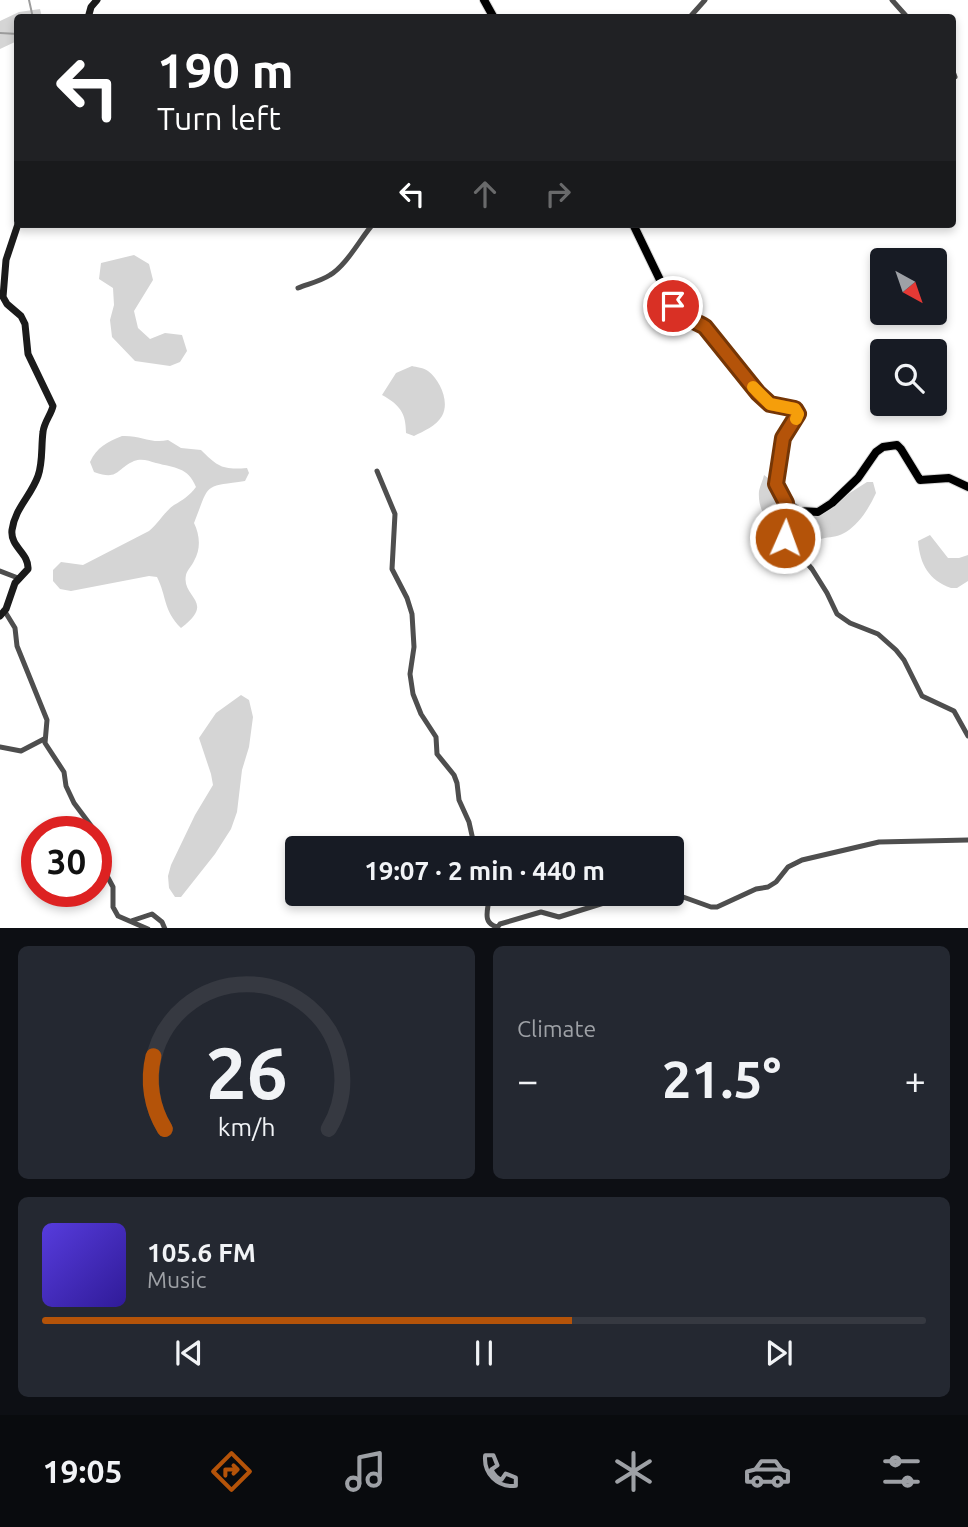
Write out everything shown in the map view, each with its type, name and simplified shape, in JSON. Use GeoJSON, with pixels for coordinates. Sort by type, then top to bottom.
{"type":"FeatureCollection","features":[{"type":"Feature","properties":{"kind":"main road"},"geometry":{"type":"LineString","coordinates":[[2,613],[18,578],[28,569],[28,564],[13,542],[12,528],[18,508],[30,494],[40,472],[44,426],[53,406],[28,354],[24,324],[3,297],[6,260],[18,228]]}},
{"type":"Feature","properties":{"kind":"main road"},"geometry":{"type":"LineString","coordinates":[[636,228],[676,311],[682,317],[695,320],[705,327],[770,404],[795,409],[798,414],[783,438],[776,484],[786,503],[800,511],[818,512],[848,488],[876,452],[891,444],[901,449],[919,480],[949,478],[968,487]]}},
{"type":"Feature","properties":{"kind":"street"},"geometry":{"type":"LineString","coordinates":[[693,14],[705,0]]}},
{"type":"Feature","properties":{"kind":"street"},"geometry":{"type":"LineString","coordinates":[[892,0],[904,14]]}},
{"type":"Feature","properties":{"kind":"street"},"geometry":{"type":"LineString","coordinates":[[298,288],[330,275],[342,265],[369,228]]}},
{"type":"Feature","properties":{"kind":"street"},"geometry":{"type":"LineString","coordinates":[[377,471],[395,514],[393,569],[412,614],[414,647],[410,674],[413,694],[421,714],[436,737],[437,754],[454,775],[471,836]]}},
{"type":"Feature","properties":{"kind":"street"},"geometry":{"type":"LineString","coordinates":[[786,503],[785,538],[812,569],[836,614],[850,623],[878,634],[896,650],[922,696],[954,711],[968,736]]}},
{"type":"Feature","properties":{"kind":"street"},"geometry":{"type":"LineString","coordinates":[[0,571],[18,578]]}},
{"type":"Feature","properties":{"kind":"street"},"geometry":{"type":"LineString","coordinates":[[2,613],[15,628],[17,646],[47,720],[44,739],[47,748],[64,772],[66,786],[84,816]]}},
{"type":"Feature","properties":{"kind":"street"},"geometry":{"type":"LineString","coordinates":[[0,747],[21,751],[44,739]]}},
{"type":"Feature","properties":{"kind":"street"},"geometry":{"type":"LineString","coordinates":[[684,897],[717,907],[757,889],[768,887],[776,882],[788,867],[802,860],[879,842],[968,840]]}},
{"type":"Feature","properties":{"kind":"street"},"geometry":{"type":"LineString","coordinates":[[112,885],[113,907],[118,916],[146,928]]}},
{"type":"Feature","properties":{"kind":"street"},"geometry":{"type":"LineString","coordinates":[[487,906],[486,917],[490,924],[497,928],[541,912],[559,917],[594,906]]}},
{"type":"Feature","properties":{"kind":"street"},"geometry":{"type":"LineString","coordinates":[[131,921],[152,914],[165,928]]}},
{"type":"Feature","properties":{"kind":"shaded area"},"geometry":{"type":"Polygon","coordinates":[[[40,9],[41,14],[15,14],[40,9]]]}},
{"type":"Feature","properties":{"kind":"shaded area"},"geometry":{"type":"Polygon","coordinates":[[[14,14],[14,42],[0,49],[0,21],[14,14]]]}},
{"type":"Feature","properties":{"kind":"shaded area"},"geometry":{"type":"Polygon","coordinates":[[[134,255],[149,264],[153,280],[134,311],[138,328],[150,339],[165,333],[182,335],[187,351],[180,362],[170,366],[135,361],[112,337],[110,320],[114,305],[113,288],[99,279],[101,263],[134,255]]]}},
{"type":"Feature","properties":{"kind":"shaded area"},"geometry":{"type":"Polygon","coordinates":[[[412,366],[424,369],[432,375],[440,386],[445,404],[442,416],[436,423],[414,436],[406,433],[401,410],[382,395],[396,373],[412,366]]]}},
{"type":"Feature","properties":{"kind":"shaded area"},"geometry":{"type":"Polygon","coordinates":[[[122,436],[168,440],[181,448],[201,450],[221,466],[247,468],[249,473],[245,481],[214,486],[203,500],[194,523],[198,532],[198,552],[186,575],[188,589],[197,605],[196,612],[181,628],[168,609],[157,577],[149,576],[71,591],[60,589],[53,581],[53,570],[61,562],[83,565],[149,531],[196,487],[193,480],[180,469],[145,460],[134,461],[113,475],[94,472],[90,462],[96,452],[122,436]]]}},
{"type":"Feature","properties":{"kind":"shaded area"},"geometry":{"type":"Polygon","coordinates":[[[764,475],[776,484],[787,504],[813,512],[834,503],[867,482],[873,482],[876,493],[864,515],[846,532],[828,538],[802,539],[780,531],[764,515],[759,491],[764,475]]]}},
{"type":"Feature","properties":{"kind":"shaded area"},"geometry":{"type":"Polygon","coordinates":[[[930,535],[948,558],[968,555],[968,581],[957,588],[951,588],[931,576],[921,557],[918,541],[930,535]]]}},
{"type":"Feature","properties":{"kind":"shaded area"},"geometry":{"type":"Polygon","coordinates":[[[241,695],[249,700],[253,717],[237,812],[231,829],[215,854],[181,897],[175,897],[169,888],[171,865],[213,785],[199,738],[216,713],[241,695]]]}},
{"type":"Feature","properties":{"kind":"waterway"},"geometry":{"type":"LineString","coordinates":[[29,0],[32,14]]}},
{"type":"Feature","properties":{"kind":"waterway"},"geometry":{"type":"LineString","coordinates":[[0,33],[14,34]]}},
{"type":"Feature","properties":{"kind":"slow traffic"},"geometry":{"type":"LineString","coordinates":[[753,387],[770,404],[795,409],[798,414],[796,419]]}},
{"type":"Feature","properties":{"kind":"route"},"geometry":{"type":"LineString","coordinates":[[673,306],[682,317],[695,320],[705,327],[770,404],[795,409],[798,414],[783,438],[776,484],[786,503],[785,538]]}}]}
